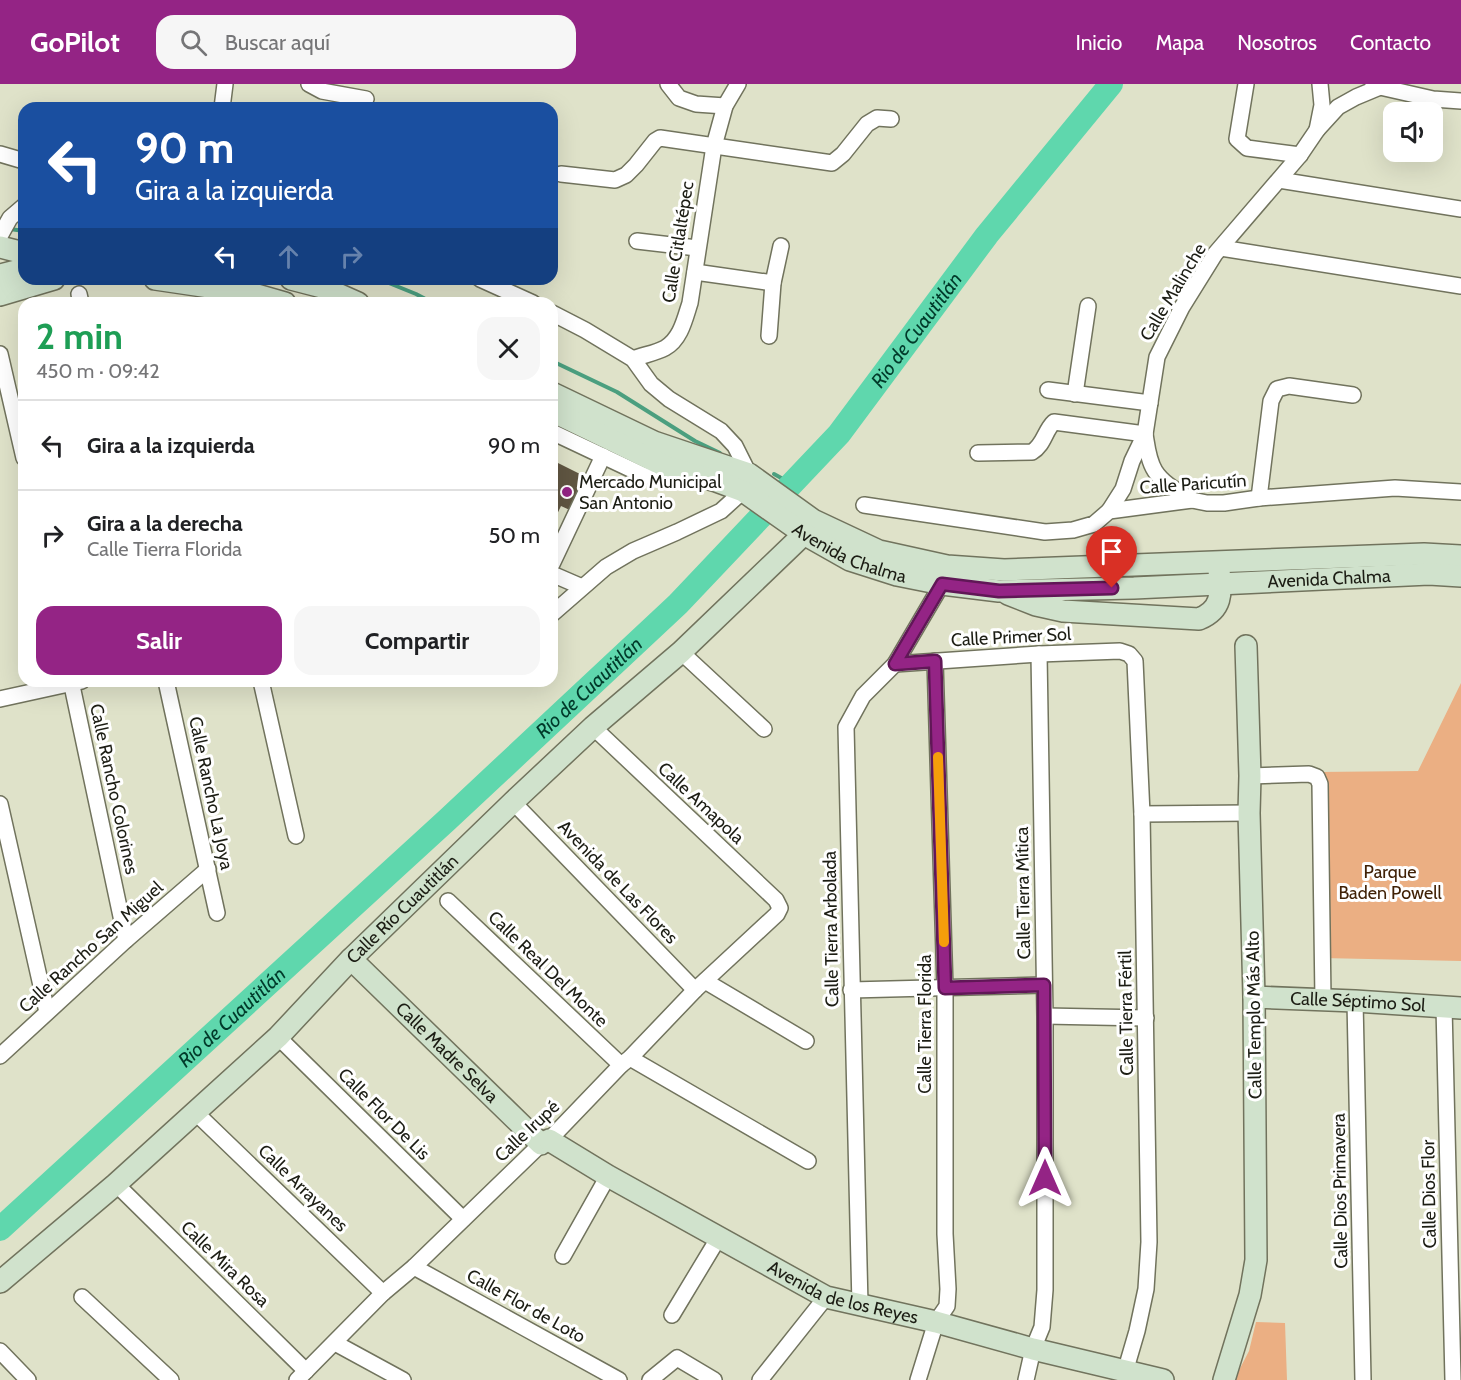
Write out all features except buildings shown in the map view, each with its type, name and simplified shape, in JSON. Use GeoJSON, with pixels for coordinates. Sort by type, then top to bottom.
{"type":"FeatureCollection","features":[{"type":"Feature","properties":{"kind":"street"},"geometry":{"type":"LineString","coordinates":[[223,102],[225,84]]}},
{"type":"Feature","properties":{"kind":"street"},"geometry":{"type":"LineString","coordinates":[[309,84],[322,90],[366,99]]}},
{"type":"Feature","properties":{"kind":"street"},"geometry":{"type":"LineString","coordinates":[[668,84],[679,98],[696,104],[724,106]]}},
{"type":"Feature","properties":{"kind":"street","name":"Calle Citlaltépec"},"geometry":{"type":"LineString","coordinates":[[633,359],[666,348],[677,336],[690,303],[714,146],[724,106],[738,84]]}},
{"type":"Feature","properties":{"kind":"street"},"geometry":{"type":"LineString","coordinates":[[1246,84],[1237,139],[1247,148],[1300,155]]}},
{"type":"Feature","properties":{"kind":"street","name":"Calle Malinche"},"geometry":{"type":"LineString","coordinates":[[1317,130],[1322,105],[1320,84]]}},
{"type":"Feature","properties":{"kind":"street"},"geometry":{"type":"LineString","coordinates":[[1376,86],[1433,99],[1461,101]]}},
{"type":"Feature","properties":{"kind":"street","name":"Calle Malinche"},"geometry":{"type":"LineString","coordinates":[[1109,511],[1123,489],[1144,434],[1157,357],[1182,307],[1215,254],[1338,107],[1376,86]]}},
{"type":"Feature","properties":{"kind":"street"},"geometry":{"type":"LineString","coordinates":[[561,174],[615,180],[626,175],[660,138],[832,162],[843,154],[867,124],[877,118],[891,119]]}},
{"type":"Feature","properties":{"kind":"street"},"geometry":{"type":"LineString","coordinates":[[0,154],[18,159]]}},
{"type":"Feature","properties":{"kind":"street"},"geometry":{"type":"LineString","coordinates":[[1279,180],[1461,208]]}},
{"type":"Feature","properties":{"kind":"street"},"geometry":{"type":"LineString","coordinates":[[18,211],[10,218],[1,238],[18,249]]}},
{"type":"Feature","properties":{"kind":"street"},"geometry":{"type":"LineString","coordinates":[[637,241],[697,248]]}},
{"type":"Feature","properties":{"kind":"street"},"geometry":{"type":"LineString","coordinates":[[769,336],[773,283],[781,246]]}},
{"type":"Feature","properties":{"kind":"street"},"geometry":{"type":"LineString","coordinates":[[1221,248],[1461,286]]}},
{"type":"Feature","properties":{"kind":"street"},"geometry":{"type":"LineString","coordinates":[[0,274],[18,270]]}},
{"type":"Feature","properties":{"kind":"street"},"geometry":{"type":"LineString","coordinates":[[695,272],[773,283]]}},
{"type":"Feature","properties":{"kind":"street"},"geometry":{"type":"LineString","coordinates":[[0,295],[34,285]]}},
{"type":"Feature","properties":{"kind":"street"},"geometry":{"type":"LineString","coordinates":[[187,285],[252,297]]}},
{"type":"Feature","properties":{"kind":"street"},"geometry":{"type":"LineString","coordinates":[[314,285],[344,297]]}},
{"type":"Feature","properties":{"kind":"street"},"geometry":{"type":"LineString","coordinates":[[493,285],[520,297]]}},
{"type":"Feature","properties":{"kind":"street"},"geometry":{"type":"LineString","coordinates":[[1075,394],[1088,306]]}},
{"type":"Feature","properties":{"kind":"street"},"geometry":{"type":"LineString","coordinates":[[558,316],[633,359],[651,384],[669,399],[721,431],[735,446],[761,490],[633,551],[606,567],[558,609]]}},
{"type":"Feature","properties":{"kind":"street"},"geometry":{"type":"LineString","coordinates":[[0,354],[18,432]]}},
{"type":"Feature","properties":{"kind":"street"},"geometry":{"type":"LineString","coordinates":[[1259,498],[1271,400],[1277,388],[1289,386],[1353,395]]}},
{"type":"Feature","properties":{"kind":"street"},"geometry":{"type":"LineString","coordinates":[[1048,390],[1150,403]]}},
{"type":"Feature","properties":{"kind":"street","name":"Avenida Chalma"},"geometry":{"type":"LineString","coordinates":[[558,396],[761,490],[813,520],[879,551],[947,566],[1004,570],[1424,554],[1461,556]]}},
{"type":"Feature","properties":{"kind":"street","name":"Avenida Chalma"},"geometry":{"type":"LineString","coordinates":[[558,414],[667,467],[716,481],[761,490],[804,534],[850,560],[897,575],[942,584],[999,591],[1134,588],[1429,574],[1461,576]]}},
{"type":"Feature","properties":{"kind":"street"},"geometry":{"type":"LineString","coordinates":[[978,453],[1032,452],[1039,448],[1050,425],[1054,422],[1144,434]]}},
{"type":"Feature","properties":{"kind":"street","name":"Calle Malinche"},"geometry":{"type":"LineString","coordinates":[[1144,434],[1148,454],[1155,470],[1164,481],[1192,500]]}},
{"type":"Feature","properties":{"kind":"street"},"geometry":{"type":"LineString","coordinates":[[558,435],[643,475],[669,479],[692,474]]}},
{"type":"Feature","properties":{"kind":"street"},"geometry":{"type":"LineString","coordinates":[[558,551],[603,456]]}},
{"type":"Feature","properties":{"kind":"street","name":"Calle Paricutín"},"geometry":{"type":"LineString","coordinates":[[864,505],[1045,532],[1073,531],[1094,524],[1109,511],[1192,500],[1224,503],[1259,498],[1395,488],[1461,492]]}},
{"type":"Feature","properties":{"kind":"street","name":"Calle Río Cuautitlán"},"geometry":{"type":"LineString","coordinates":[[0,1282],[116,1184],[278,1037],[351,959],[513,801],[593,727],[681,652],[804,534]]}},
{"type":"Feature","properties":{"kind":"street"},"geometry":{"type":"LineString","coordinates":[[999,591],[1036,605],[1064,611],[1200,619],[1211,614],[1219,602],[1218,562]]}},
{"type":"Feature","properties":{"kind":"street"},"geometry":{"type":"LineString","coordinates":[[558,577],[582,587]]}},
{"type":"Feature","properties":{"kind":"street","name":"Calle Tierra Arbolada"},"geometry":{"type":"LineString","coordinates":[[860,1305],[846,728],[862,696],[895,664],[942,584]]}},
{"type":"Feature","properties":{"kind":"street","name":"Calle Templo Más Alto"},"geometry":{"type":"LineString","coordinates":[[1224,1380],[1250,1295],[1256,1260],[1254,997],[1248,813],[1250,776],[1246,646]]}},
{"type":"Feature","properties":{"kind":"street","name":"Calle Primer Sol"},"geometry":{"type":"LineString","coordinates":[[895,664],[1039,654],[1120,651],[1130,654]]}},
{"type":"Feature","properties":{"kind":"street"},"geometry":{"type":"LineString","coordinates":[[681,652],[764,729]]}},
{"type":"Feature","properties":{"kind":"street","name":"Calle Tierra Mítica"},"geometry":{"type":"LineString","coordinates":[[1026,1380],[1033,1349],[1042,1327],[1045,1290],[1045,1016],[1039,654]]}},
{"type":"Feature","properties":{"kind":"street","name":"Calle Tierra Fértil"},"geometry":{"type":"LineString","coordinates":[[1125,1372],[1146,1289],[1149,1242],[1142,814],[1135,661],[1130,654]]}},
{"type":"Feature","properties":{"kind":"street","name":"Calle Tierra Florida"},"geometry":{"type":"LineString","coordinates":[[918,1380],[936,1322],[947,1306],[948,1297],[945,1234],[945,988],[935,661]]}},
{"type":"Feature","properties":{"kind":"street"},"geometry":{"type":"LineString","coordinates":[[0,699],[53,687]]}},
{"type":"Feature","properties":{"kind":"street","name":"Calle Rancho Colorines"},"geometry":{"type":"LineString","coordinates":[[76,687],[126,940]]}},
{"type":"Feature","properties":{"kind":"street","name":"Calle Rancho La Joya"},"geometry":{"type":"LineString","coordinates":[[167,687],[217,913]]}},
{"type":"Feature","properties":{"kind":"street"},"geometry":{"type":"LineString","coordinates":[[262,687],[296,836]]}},
{"type":"Feature","properties":{"kind":"street","name":"Calle Amapola"},"geometry":{"type":"LineString","coordinates":[[593,727],[776,900],[780,908]]}},
{"type":"Feature","properties":{"kind":"street"},"geometry":{"type":"LineString","coordinates":[[1250,776],[1309,774],[1317,777],[1320,784],[1323,1000]]}},
{"type":"Feature","properties":{"kind":"street","name":"Avenida de Las Flores"},"geometry":{"type":"LineString","coordinates":[[513,801],[700,986],[806,1041]]}},
{"type":"Feature","properties":{"kind":"street"},"geometry":{"type":"LineString","coordinates":[[0,804],[47,1012]]}},
{"type":"Feature","properties":{"kind":"street"},"geometry":{"type":"LineString","coordinates":[[1142,814],[1248,813]]}},
{"type":"Feature","properties":{"kind":"street","name":"Calle Rancho San Miguel"},"geometry":{"type":"LineString","coordinates":[[0,1056],[126,940],[208,869]]}},
{"type":"Feature","properties":{"kind":"street","name":"Calle Real Del Monte"},"geometry":{"type":"LineString","coordinates":[[448,901],[625,1062],[808,1161]]}},
{"type":"Feature","properties":{"kind":"street","name":"Calle Irupé"},"geometry":{"type":"LineString","coordinates":[[302,1375],[383,1293],[414,1267],[545,1142],[700,986],[777,914],[780,908]]}},
{"type":"Feature","properties":{"kind":"street","name":"Calle Madre Selva"},"geometry":{"type":"LineString","coordinates":[[351,959],[545,1142]]}},
{"type":"Feature","properties":{"kind":"street"},"geometry":{"type":"LineString","coordinates":[[851,990],[1044,985]]}},
{"type":"Feature","properties":{"kind":"street","name":"Calle Séptimo Sol"},"geometry":{"type":"LineString","coordinates":[[1254,997],[1453,1007]]}},
{"type":"Feature","properties":{"kind":"street","name":"Calle Dios Primavera"},"geometry":{"type":"LineString","coordinates":[[1355,1001],[1363,1380]]}},
{"type":"Feature","properties":{"kind":"street","name":"Calle Dios Flor"},"geometry":{"type":"LineString","coordinates":[[1453,1007],[1453,1380]]}},
{"type":"Feature","properties":{"kind":"street"},"geometry":{"type":"LineString","coordinates":[[1045,1016],[1146,1018]]}},
{"type":"Feature","properties":{"kind":"street","name":"Calle Flor De Lis"},"geometry":{"type":"LineString","coordinates":[[278,1037],[463,1219]]}},
{"type":"Feature","properties":{"kind":"street","name":"Calle Arrayanes"},"geometry":{"type":"LineString","coordinates":[[195,1112],[383,1293]]}},
{"type":"Feature","properties":{"kind":"street","name":"Avenida de los Reyes"},"geometry":{"type":"LineString","coordinates":[[545,1142],[826,1297],[936,1322],[1033,1349],[1163,1380]]}},
{"type":"Feature","properties":{"kind":"street"},"geometry":{"type":"LineString","coordinates":[[562,1256],[608,1176]]}},
{"type":"Feature","properties":{"kind":"street","name":"Calle Mira Rosa"},"geometry":{"type":"LineString","coordinates":[[116,1184],[302,1375]]}},
{"type":"Feature","properties":{"kind":"street"},"geometry":{"type":"LineString","coordinates":[[672,1315],[719,1237]]}},
{"type":"Feature","properties":{"kind":"street","name":"Calle Flor de Loto"},"geometry":{"type":"LineString","coordinates":[[414,1267],[619,1380]]}},
{"type":"Feature","properties":{"kind":"street"},"geometry":{"type":"LineString","coordinates":[[81,1297],[171,1380]]}},
{"type":"Feature","properties":{"kind":"street"},"geometry":{"type":"LineString","coordinates":[[760,1380],[826,1297]]}},
{"type":"Feature","properties":{"kind":"street"},"geometry":{"type":"LineString","coordinates":[[335,1343],[403,1380]]}},
{"type":"Feature","properties":{"kind":"street"},"geometry":{"type":"LineString","coordinates":[[0,1351],[28,1380]]}},
{"type":"Feature","properties":{"kind":"street"},"geometry":{"type":"LineString","coordinates":[[650,1380],[677,1359],[714,1380]]}},
{"type":"Feature","properties":{"kind":"green space","name":"Parque Baden Powell"},"geometry":{"type":"Polygon","coordinates":[[[1461,683],[1461,961],[1322,958],[1317,772],[1418,771],[1461,683]]]}},
{"type":"Feature","properties":{"kind":"green space"},"geometry":{"type":"Polygon","coordinates":[[[1256,1322],[1285,1323],[1287,1380],[1234,1380],[1249,1351],[1256,1322]]]}},
{"type":"Feature","properties":{"kind":"waterway","name":"Rio de Cuautitlán"},"geometry":{"type":"LineString","coordinates":[[0,1229],[447,820],[678,604],[839,434],[987,235],[1111,84]]}},
{"type":"Feature","properties":{"kind":"waterway"},"geometry":{"type":"LineString","coordinates":[[10,229],[18,230]]}},
{"type":"Feature","properties":{"kind":"waterway"},"geometry":{"type":"LineString","coordinates":[[394,285],[422,297]]}},
{"type":"Feature","properties":{"kind":"waterway"},"geometry":{"type":"LineString","coordinates":[[558,364],[617,392],[695,441],[720,453]]}},
{"type":"Feature","properties":{"kind":"waterway"},"geometry":{"type":"LineString","coordinates":[[774,474],[792,484]]}},
{"type":"Feature","properties":{"kind":"slow traffic"},"geometry":{"type":"LineString","coordinates":[[938,757],[944,942]]}},
{"type":"Feature","properties":{"kind":"place","name":"Mercado Municipal San Antonio"},"geometry":{"type":"Point","coordinates":[567,492]}},
{"type":"Feature","properties":{"kind":"route"},"geometry":{"type":"LineString","coordinates":[[1045,1178],[1044,985],[945,988],[935,661],[895,664],[942,584],[999,591],[1112,588]]}}]}
